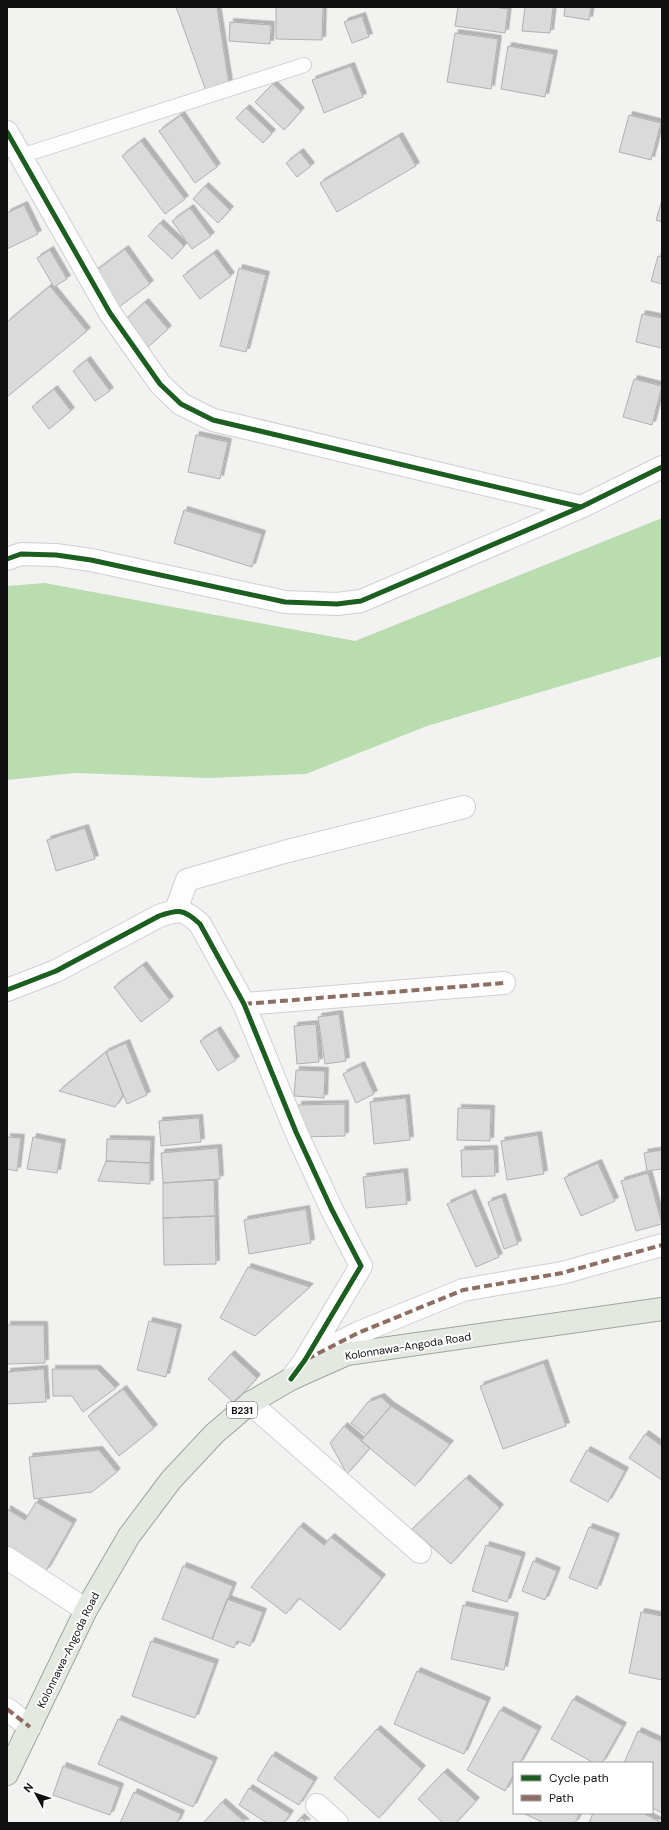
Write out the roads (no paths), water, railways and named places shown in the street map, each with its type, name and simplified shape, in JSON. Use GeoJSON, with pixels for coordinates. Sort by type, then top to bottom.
{"type":"FeatureCollection","features":[{"type":"Feature","properties":{"kind":"main road","name":"Kolonnawa-Angoda Road"},"geometry":{"type":"LineString","coordinates":[[7,1774],[86,1610],[129,1536],[171,1480],[214,1434],[250,1403],[291,1379],[347,1354],[662,1309]]}},
{"type":"Feature","properties":{"kind":"street"},"geometry":{"type":"LineString","coordinates":[[7,132],[110,313],[160,384],[182,404],[212,420],[581,507]]}},
{"type":"Feature","properties":{"kind":"street"},"geometry":{"type":"LineString","coordinates":[[7,559],[22,554],[56,555],[91,560],[285,602],[337,604],[361,601],[581,507],[662,467]]}},
{"type":"Feature","properties":{"kind":"street"},"geometry":{"type":"LineString","coordinates":[[176,910],[188,880],[284,852],[464,807]]}},
{"type":"Feature","properties":{"kind":"street"},"geometry":{"type":"LineString","coordinates":[[7,990],[56,971],[158,916],[176,910],[191,915],[200,924],[244,1004],[296,1132],[331,1208],[361,1266],[305,1360],[291,1379]]}},
{"type":"Feature","properties":{"kind":"street"},"geometry":{"type":"LineString","coordinates":[[244,1004],[504,983]]}},
{"type":"Feature","properties":{"kind":"street"},"geometry":{"type":"LineString","coordinates":[[305,1360],[358,1333],[463,1290],[562,1272],[662,1246]]}},
{"type":"Feature","properties":{"kind":"street"},"geometry":{"type":"LineString","coordinates":[[250,1403],[420,1552]]}},
{"type":"Feature","properties":{"kind":"street"},"geometry":{"type":"LineString","coordinates":[[7,1558],[86,1610]]}},
{"type":"Feature","properties":{"kind":"street"},"geometry":{"type":"LineString","coordinates":[[7,1709],[30,1727]]}},
{"type":"Feature","properties":{"kind":"street"},"geometry":{"type":"LineString","coordinates":[[317,1805],[337,1823]]}},
{"type":"Feature","properties":{"kind":"lane"},"geometry":{"type":"LineString","coordinates":[[21,156],[304,65]]}}]}
